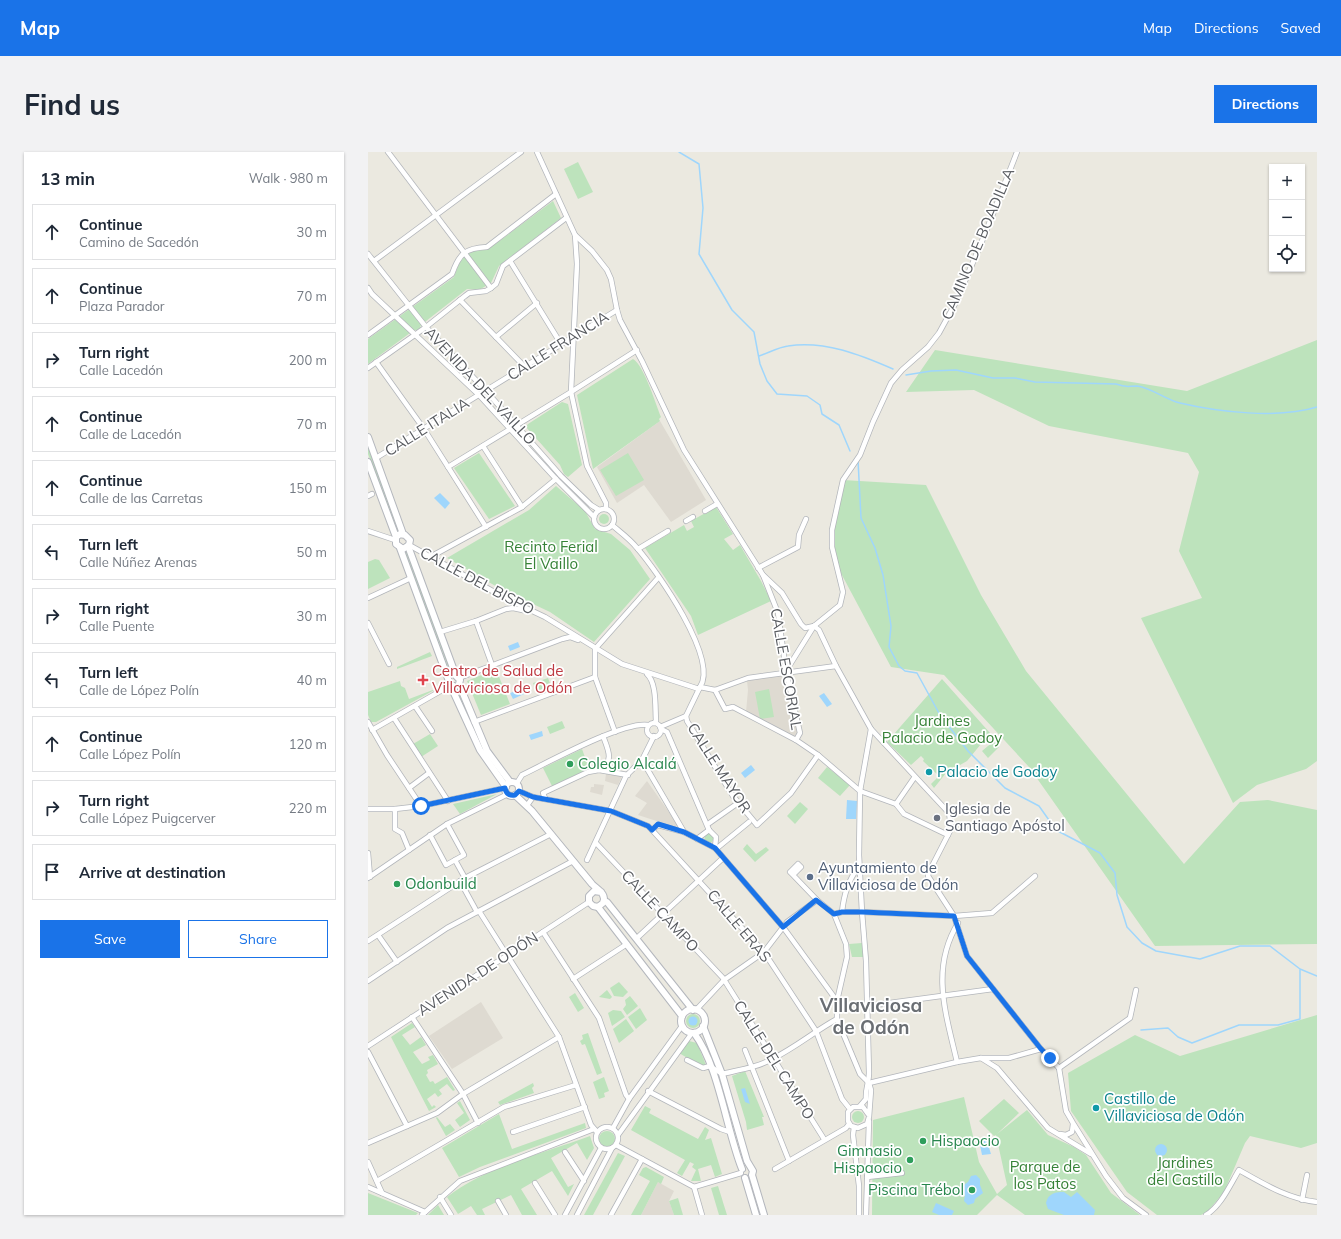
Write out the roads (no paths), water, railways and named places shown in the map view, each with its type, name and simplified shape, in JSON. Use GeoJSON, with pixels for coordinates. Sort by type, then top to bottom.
{"type":"FeatureCollection","features":[{"type":"Feature","properties":{"kind":"street"},"geometry":{"type":"LineString","coordinates":[[388,152],[491,288]]}},
{"type":"Feature","properties":{"kind":"street"},"geometry":{"type":"LineString","coordinates":[[374,261],[521,152]]}},
{"type":"Feature","properties":{"kind":"street"},"geometry":{"type":"LineString","coordinates":[[537,152],[575,235],[592,251],[607,270],[611,280],[616,310],[637,350],[684,450],[758,568],[763,575],[779,590],[805,628],[808,638]]}},
{"type":"Feature","properties":{"kind":"street","name":"CAMINO DE BOADILLA"},"geometry":{"type":"LineString","coordinates":[[814,626],[840,605],[843,599],[843,592],[832,547],[832,536],[843,480],[860,455],[873,422],[892,383],[902,370],[928,347],[939,333],[956,302],[1018,152]]}},
{"type":"Feature","properties":{"kind":"street"},"geometry":{"type":"LineString","coordinates":[[368,335],[452,274],[457,261],[464,253],[475,248],[487,247],[556,194]]}},
{"type":"Feature","properties":{"kind":"street"},"geometry":{"type":"LineString","coordinates":[[368,368],[426,327],[469,293],[486,291],[491,288],[496,284],[501,268],[566,218]]}},
{"type":"Feature","properties":{"kind":"street"},"geometry":{"type":"LineString","coordinates":[[575,235],[577,264],[571,392],[587,466],[606,503],[606,509]]}},
{"type":"Feature","properties":{"kind":"street","name":"AVENIDA DEL VAILLO"},"geometry":{"type":"LineString","coordinates":[[368,254],[408,307],[426,327],[517,425],[561,476],[591,505],[599,510]]}},
{"type":"Feature","properties":{"kind":"street"},"geometry":{"type":"LineString","coordinates":[[510,261],[561,344]]}},
{"type":"Feature","properties":{"kind":"street","name":"AVENIDA DEL VAILLO"},"geometry":{"type":"LineString","coordinates":[[368,288],[372,294],[479,395],[556,480],[594,517]]}},
{"type":"Feature","properties":{"kind":"street"},"geometry":{"type":"LineString","coordinates":[[460,300],[525,367]]}},
{"type":"Feature","properties":{"kind":"street"},"geometry":{"type":"LineString","coordinates":[[496,337],[537,303]]}},
{"type":"Feature","properties":{"kind":"street","name":"CALLE FRANCIA"},"geometry":{"type":"LineString","coordinates":[[479,395],[616,310]]}},
{"type":"Feature","properties":{"kind":"street"},"geometry":{"type":"LineString","coordinates":[[448,467],[637,350]]}},
{"type":"Feature","properties":{"kind":"street"},"geometry":{"type":"LineString","coordinates":[[376,362],[424,430],[486,527]]}},
{"type":"Feature","properties":{"kind":"street","name":"CALLE ITALIA"},"geometry":{"type":"LineString","coordinates":[[376,458],[479,395]]}},
{"type":"Feature","properties":{"kind":"street"},"geometry":{"type":"LineString","coordinates":[[368,437],[403,534],[409,538],[409,545],[440,632],[455,681],[453,691],[480,750],[509,785],[518,793],[592,884],[601,892],[604,896],[604,901]]}},
{"type":"Feature","properties":{"kind":"street"},"geometry":{"type":"LineString","coordinates":[[483,446],[522,507]]}},
{"type":"Feature","properties":{"kind":"street"},"geometry":{"type":"LineString","coordinates":[[369,466],[396,539],[397,546],[400,548],[411,578],[455,681],[487,751],[509,785],[508,794]]}},
{"type":"Feature","properties":{"kind":"street"},"geometry":{"type":"LineString","coordinates":[[432,556],[522,507],[556,480]]}},
{"type":"Feature","properties":{"kind":"street"},"geometry":{"type":"LineString","coordinates":[[704,511],[717,504]]}},
{"type":"Feature","properties":{"kind":"street"},"geometry":{"type":"LineString","coordinates":[[606,509],[612,514],[614,522],[612,525],[602,529],[596,524],[594,517],[599,510],[606,509]]}},
{"type":"Feature","properties":{"kind":"street"},"geometry":{"type":"LineString","coordinates":[[686,521],[693,517]]}},
{"type":"Feature","properties":{"kind":"street"},"geometry":{"type":"LineString","coordinates":[[758,568],[798,547],[799,534],[806,519]]}},
{"type":"Feature","properties":{"kind":"street","name":"CALLE MAYOR"},"geometry":{"type":"LineString","coordinates":[[612,525],[638,549],[686,618],[704,665],[704,677],[686,716],[704,750],[738,803],[757,825],[790,793],[818,755]]}},
{"type":"Feature","properties":{"kind":"street"},"geometry":{"type":"LineString","coordinates":[[368,531],[396,539]]}},
{"type":"Feature","properties":{"kind":"street"},"geometry":{"type":"LineString","coordinates":[[638,549],[668,531]]}},
{"type":"Feature","properties":{"kind":"street"},"geometry":{"type":"LineString","coordinates":[[396,539],[403,534]]}},
{"type":"Feature","properties":{"kind":"street"},"geometry":{"type":"LineString","coordinates":[[400,548],[409,545]]}},
{"type":"Feature","properties":{"kind":"street","name":"CALLE DEL BISPO"},"geometry":{"type":"LineString","coordinates":[[409,545],[432,556],[507,599],[546,617]]}},
{"type":"Feature","properties":{"kind":"street","name":"CALLE ESCORIAL"},"geometry":{"type":"LineString","coordinates":[[763,575],[778,613],[786,671],[800,733],[796,740]]}},
{"type":"Feature","properties":{"kind":"street"},"geometry":{"type":"LineString","coordinates":[[368,598],[411,578]]}},
{"type":"Feature","properties":{"kind":"street"},"geometry":{"type":"LineString","coordinates":[[615,732],[595,677],[595,649],[658,578]]}},
{"type":"Feature","properties":{"kind":"street"},"geometry":{"type":"LineString","coordinates":[[440,632],[513,608],[546,617],[595,649],[622,664],[646,673],[699,688],[715,690],[748,678],[786,671],[836,666]]}},
{"type":"Feature","properties":{"kind":"street"},"geometry":{"type":"LineString","coordinates":[[476,621],[492,665]]}},
{"type":"Feature","properties":{"kind":"street"},"geometry":{"type":"LineString","coordinates":[[368,623],[389,664]]}},
{"type":"Feature","properties":{"kind":"street"},"geometry":{"type":"LineString","coordinates":[[805,628],[814,626]]}},
{"type":"Feature","properties":{"kind":"street"},"geometry":{"type":"LineString","coordinates":[[786,671],[808,638],[814,626]]}},
{"type":"Feature","properties":{"kind":"street"},"geometry":{"type":"LineString","coordinates":[[814,626],[819,630],[836,666],[871,729],[914,778],[945,807],[949,813],[951,826],[948,835],[928,872],[928,876],[958,923],[967,956],[1041,1049],[1059,1068],[1066,1111],[1073,1123],[1123,1198],[1146,1215]]}},
{"type":"Feature","properties":{"kind":"street"},"geometry":{"type":"LineString","coordinates":[[372,730],[455,681],[492,665],[570,637],[588,644]]}},
{"type":"Feature","properties":{"kind":"street"},"geometry":{"type":"LineString","coordinates":[[646,673],[651,678],[653,686],[656,721],[654,723]]}},
{"type":"Feature","properties":{"kind":"street"},"geometry":{"type":"LineString","coordinates":[[474,722],[595,677]]}},
{"type":"Feature","properties":{"kind":"street"},"geometry":{"type":"LineString","coordinates":[[715,690],[725,709],[733,707],[796,740],[818,755],[860,791],[896,804],[904,814],[948,835]]}},
{"type":"Feature","properties":{"kind":"street"},"geometry":{"type":"LineString","coordinates":[[415,706],[432,731]]}},
{"type":"Feature","properties":{"kind":"street"},"geometry":{"type":"LineString","coordinates":[[587,860],[628,775],[642,760],[654,736],[657,735],[660,728],[686,716]]}},
{"type":"Feature","properties":{"kind":"street"},"geometry":{"type":"LineString","coordinates":[[394,718],[448,801]]}},
{"type":"Feature","properties":{"kind":"street"},"geometry":{"type":"LineString","coordinates":[[368,722],[421,806]]}},
{"type":"Feature","properties":{"kind":"street"},"geometry":{"type":"LineString","coordinates":[[368,809],[394,809],[421,806],[448,801],[509,785],[522,775],[603,736],[643,724],[648,725],[654,723]]}},
{"type":"Feature","properties":{"kind":"street"},"geometry":{"type":"LineString","coordinates":[[654,723],[667,732],[709,827],[716,837],[716,848],[783,927],[838,1001]]}},
{"type":"Feature","properties":{"kind":"street"},"geometry":{"type":"LineString","coordinates":[[648,725],[647,732],[654,736]]}},
{"type":"Feature","properties":{"kind":"street"},"geometry":{"type":"LineString","coordinates":[[866,1215],[871,1090],[869,1083],[866,1006],[866,961],[859,866],[860,791],[871,729]]}},
{"type":"Feature","properties":{"kind":"street"},"geometry":{"type":"LineString","coordinates":[[599,770],[608,762],[610,755],[603,736]]}},
{"type":"Feature","properties":{"kind":"street"},"geometry":{"type":"LineString","coordinates":[[642,760],[684,832]]}},
{"type":"Feature","properties":{"kind":"street"},"geometry":{"type":"LineString","coordinates":[[546,798],[543,793],[588,772],[599,770],[628,775]]}},
{"type":"Feature","properties":{"kind":"street"},"geometry":{"type":"LineString","coordinates":[[409,788],[429,773]]}},
{"type":"Feature","properties":{"kind":"street"},"geometry":{"type":"LineString","coordinates":[[896,804],[914,778]]}},
{"type":"Feature","properties":{"kind":"street"},"geometry":{"type":"LineString","coordinates":[[369,878],[447,824],[508,794],[518,793],[525,797],[532,811]]}},
{"type":"Feature","properties":{"kind":"street","name":"CALLE ERAS"},"geometry":{"type":"LineString","coordinates":[[518,793],[611,811],[648,826],[700,880],[764,952],[816,1031],[842,1099],[848,1108]]}},
{"type":"Feature","properties":{"kind":"street"},"geometry":{"type":"LineString","coordinates":[[528,804],[533,797]]}},
{"type":"Feature","properties":{"kind":"street"},"geometry":{"type":"LineString","coordinates":[[698,839],[709,827],[738,803]]}},
{"type":"Feature","properties":{"kind":"street"},"geometry":{"type":"LineString","coordinates":[[394,809],[395,830],[402,833],[409,850]]}},
{"type":"Feature","properties":{"kind":"street"},"geometry":{"type":"LineString","coordinates":[[716,848],[749,822]]}},
{"type":"Feature","properties":{"kind":"street"},"geometry":{"type":"LineString","coordinates":[[430,835],[446,865],[464,855],[447,824]]}},
{"type":"Feature","properties":{"kind":"street"},"geometry":{"type":"LineString","coordinates":[[652,830],[658,824],[684,832],[698,839],[704,844],[716,848]]}},
{"type":"Feature","properties":{"kind":"street"},"geometry":{"type":"LineString","coordinates":[[368,941],[462,880],[551,834]]}},
{"type":"Feature","properties":{"kind":"street","name":"CALLE CAMPO"},"geometry":{"type":"LineString","coordinates":[[596,843],[724,980]]}},
{"type":"Feature","properties":{"kind":"street"},"geometry":{"type":"LineString","coordinates":[[368,852],[369,878]]}},
{"type":"Feature","properties":{"kind":"street"},"geometry":{"type":"LineString","coordinates":[[637,938],[723,858]]}},
{"type":"Feature","properties":{"kind":"street"},"geometry":{"type":"LineString","coordinates":[[455,860],[469,896],[559,1037],[576,1085],[596,1131],[596,1142],[601,1148]]}},
{"type":"Feature","properties":{"kind":"street"},"geometry":{"type":"LineString","coordinates":[[368,981],[447,928],[573,861]]}},
{"type":"Feature","properties":{"kind":"street"},"geometry":{"type":"LineString","coordinates":[[842,912],[844,893],[850,879],[859,866]]}},
{"type":"Feature","properties":{"kind":"street"},"geometry":{"type":"LineString","coordinates":[[793,875],[816,900],[834,914],[846,944],[847,957],[838,1001],[837,1019],[860,1074],[869,1083]]}},
{"type":"Feature","properties":{"kind":"street"},"geometry":{"type":"LineString","coordinates":[[834,914],[842,912],[862,912],[954,916],[992,913],[1035,876]]}},
{"type":"Feature","properties":{"kind":"street"},"geometry":{"type":"LineString","coordinates":[[592,884],[592,892],[589,902],[593,906],[598,907],[682,1016],[682,1026],[629,1099],[613,1128]]}},
{"type":"Feature","properties":{"kind":"street"},"geometry":{"type":"LineString","coordinates":[[592,892],[601,892]]}},
{"type":"Feature","properties":{"kind":"street"},"geometry":{"type":"LineString","coordinates":[[682,1016],[689,1010],[695,1010],[724,980],[764,952],[783,927],[816,900]]}},
{"type":"Feature","properties":{"kind":"street"},"geometry":{"type":"LineString","coordinates":[[598,907],[604,901]]}},
{"type":"Feature","properties":{"kind":"street"},"geometry":{"type":"LineString","coordinates":[[604,901],[607,902],[695,1010],[703,1017],[703,1026],[722,1074],[749,1166],[753,1172],[752,1175],[764,1215]]}},
{"type":"Feature","properties":{"kind":"street","name":"AVENIDA DE ODÓN"},"geometry":{"type":"LineString","coordinates":[[368,1046],[589,902]]}},
{"type":"Feature","properties":{"kind":"street"},"geometry":{"type":"LineString","coordinates":[[956,1062],[941,985],[943,960],[952,933],[958,923]]}},
{"type":"Feature","properties":{"kind":"street"},"geometry":{"type":"LineString","coordinates":[[542,932],[574,978],[599,1018],[629,1099]]}},
{"type":"Feature","properties":{"kind":"street"},"geometry":{"type":"LineString","coordinates":[[378,935],[397,962]]}},
{"type":"Feature","properties":{"kind":"street"},"geometry":{"type":"LineString","coordinates":[[574,978],[627,944]]}},
{"type":"Feature","properties":{"kind":"street","name":"CALLE DEL CAMPO"},"geometry":{"type":"LineString","coordinates":[[724,980],[824,1139]]}},
{"type":"Feature","properties":{"kind":"street"},"geometry":{"type":"LineString","coordinates":[[866,1006],[993,989]]}},
{"type":"Feature","properties":{"kind":"street"},"geometry":{"type":"LineString","coordinates":[[1059,1068],[1130,1018],[1136,990]]}},
{"type":"Feature","properties":{"kind":"street"},"geometry":{"type":"LineString","coordinates":[[412,1017],[463,1094],[478,1123]]}},
{"type":"Feature","properties":{"kind":"street"},"geometry":{"type":"LineString","coordinates":[[687,1060],[703,1068],[710,1066],[722,1074],[774,1059],[837,1019]]}},
{"type":"Feature","properties":{"kind":"street"},"geometry":{"type":"LineString","coordinates":[[682,1026],[693,1033],[700,1041],[710,1066],[756,1215]]}},
{"type":"Feature","properties":{"kind":"street"},"geometry":{"type":"LineString","coordinates":[[577,1215],[614,1147],[618,1135],[648,1091],[693,1033],[703,1026]]}},
{"type":"Feature","properties":{"kind":"street"},"geometry":{"type":"LineString","coordinates":[[368,1143],[437,1113],[463,1094],[559,1037]]}},
{"type":"Feature","properties":{"kind":"street"},"geometry":{"type":"LineString","coordinates":[[869,1115],[864,1126],[854,1128],[849,1124],[847,1118],[848,1108],[860,1106],[866,1099],[865,1089],[869,1083],[956,1062],[981,1058],[1009,1058],[1041,1049]]}},
{"type":"Feature","properties":{"kind":"street"},"geometry":{"type":"LineString","coordinates":[[745,1050],[789,1161]]}},
{"type":"Feature","properties":{"kind":"street"},"geometry":{"type":"LineString","coordinates":[[368,1052],[407,1126]]}},
{"type":"Feature","properties":{"kind":"street"},"geometry":{"type":"LineString","coordinates":[[981,1058],[997,1068],[1048,1128],[1056,1134],[1077,1144],[1093,1155]]}},
{"type":"Feature","properties":{"kind":"street"},"geometry":{"type":"LineString","coordinates":[[377,1181],[504,1107],[576,1085]]}},
{"type":"Feature","properties":{"kind":"street"},"geometry":{"type":"LineString","coordinates":[[648,1091],[730,1132]]}},
{"type":"Feature","properties":{"kind":"street"},"geometry":{"type":"LineString","coordinates":[[860,1106],[865,1109],[869,1115]]}},
{"type":"Feature","properties":{"kind":"street"},"geometry":{"type":"LineString","coordinates":[[512,1132],[585,1107]]}},
{"type":"Feature","properties":{"kind":"street"},"geometry":{"type":"LineString","coordinates":[[1056,1134],[1066,1135],[1072,1132],[1073,1123]]}},
{"type":"Feature","properties":{"kind":"street"},"geometry":{"type":"LineString","coordinates":[[775,1169],[845,1128],[849,1124]]}},
{"type":"Feature","properties":{"kind":"street"},"geometry":{"type":"LineString","coordinates":[[368,1187],[423,1214],[440,1197],[460,1181],[606,1127],[613,1128],[618,1135]]}},
{"type":"Feature","properties":{"kind":"street"},"geometry":{"type":"LineString","coordinates":[[854,1128],[853,1135],[859,1186],[859,1215]]}},
{"type":"Feature","properties":{"kind":"street"},"geometry":{"type":"LineString","coordinates":[[601,1148],[614,1147],[694,1187],[743,1173],[752,1175]]}},
{"type":"Feature","properties":{"kind":"street"},"geometry":{"type":"LineString","coordinates":[[565,1215],[601,1148]]}},
{"type":"Feature","properties":{"kind":"street"},"geometry":{"type":"LineString","coordinates":[[565,1152],[584,1181]]}},
{"type":"Feature","properties":{"kind":"street"},"geometry":{"type":"LineString","coordinates":[[611,1215],[642,1160]]}},
{"type":"Feature","properties":{"kind":"street"},"geometry":{"type":"LineString","coordinates":[[368,1162],[382,1193]]}},
{"type":"Feature","properties":{"kind":"street"},"geometry":{"type":"LineString","coordinates":[[743,1173],[749,1166]]}},
{"type":"Feature","properties":{"kind":"street"},"geometry":{"type":"LineString","coordinates":[[1206,1215],[1211,1212],[1224,1196],[1239,1170],[1289,1196],[1317,1202]]}},
{"type":"Feature","properties":{"kind":"street"},"geometry":{"type":"LineString","coordinates":[[867,1177],[902,1173]]}},
{"type":"Feature","properties":{"kind":"street"},"geometry":{"type":"LineString","coordinates":[[1302,1200],[1307,1175]]}},
{"type":"Feature","properties":{"kind":"street"},"geometry":{"type":"LineString","coordinates":[[535,1183],[555,1215]]}},
{"type":"Feature","properties":{"kind":"street"},"geometry":{"type":"LineString","coordinates":[[859,1186],[867,1186]]}},
{"type":"Feature","properties":{"kind":"street"},"geometry":{"type":"LineString","coordinates":[[694,1187],[702,1215]]}},
{"type":"Feature","properties":{"kind":"street"},"geometry":{"type":"LineString","coordinates":[[440,1197],[451,1215]]}},
{"type":"Feature","properties":{"kind":"street"},"geometry":{"type":"LineString","coordinates":[[498,1201],[506,1215]]}},
{"type":"Feature","properties":{"kind":"water"},"geometry":{"type":"Polygon","coordinates":[[[440,493],[450,503],[445,509],[434,498],[440,493]]]}},
{"type":"Feature","properties":{"kind":"water"},"geometry":{"type":"Polygon","coordinates":[[[518,642],[520,647],[510,651],[508,646],[518,642]]]}},
{"type":"Feature","properties":{"kind":"water"},"geometry":{"type":"Polygon","coordinates":[[[522,689],[524,694],[513,699],[510,693],[522,689]]]}},
{"type":"Feature","properties":{"kind":"water"},"geometry":{"type":"Polygon","coordinates":[[[824,693],[832,704],[827,707],[819,696],[824,693]]]}},
{"type":"Feature","properties":{"kind":"water"},"geometry":{"type":"Polygon","coordinates":[[[542,731],[543,736],[531,740],[529,735],[542,731]]]}},
{"type":"Feature","properties":{"kind":"water"},"geometry":{"type":"Polygon","coordinates":[[[751,765],[755,770],[745,778],[741,773],[751,765]]]}},
{"type":"Feature","properties":{"kind":"water"},"geometry":{"type":"Polygon","coordinates":[[[847,800],[857,801],[856,819],[846,819],[847,800]]]}},
{"type":"Feature","properties":{"kind":"water"},"geometry":{"type":"Polygon","coordinates":[[[693,1016],[698,1021],[693,1026],[688,1021],[693,1016]]]}},
{"type":"Feature","properties":{"kind":"water"},"geometry":{"type":"Polygon","coordinates":[[[745,1088],[750,1104],[745,1102],[741,1089],[745,1088]]]}},
{"type":"Feature","properties":{"kind":"water"},"geometry":{"type":"Polygon","coordinates":[[[986,1138],[991,1154],[982,1155],[979,1140],[986,1138]]]}},
{"type":"Feature","properties":{"kind":"water"},"geometry":{"type":"Polygon","coordinates":[[[1159,1144],[1163,1144],[1167,1150],[1163,1156],[1159,1156],[1155,1152],[1155,1148],[1159,1144]]]}},
{"type":"Feature","properties":{"kind":"water","name":"Piscina Trébol"},"geometry":{"type":"Polygon","coordinates":[[[976,1175],[980,1179],[980,1185],[983,1193],[975,1199],[974,1203],[968,1205],[964,1201],[965,1195],[961,1187],[968,1182],[971,1176],[976,1175]]]}},
{"type":"Feature","properties":{"kind":"water"},"geometry":{"type":"Polygon","coordinates":[[[1064,1192],[1071,1197],[1077,1192],[1095,1210],[1094,1215],[1064,1215],[1048,1209],[1046,1203],[1050,1195],[1064,1192]]]}},
{"type":"Feature","properties":{"kind":"water"},"geometry":{"type":"Polygon","coordinates":[[[936,1203],[954,1211],[952,1215],[939,1215],[932,1212],[936,1203]]]}},
{"type":"Feature","properties":{"kind":"waterway"},"geometry":{"type":"LineString","coordinates":[[679,152],[699,164],[703,208],[699,254],[732,310],[754,332],[760,364],[767,381],[777,394],[807,396],[820,405],[822,414],[839,425],[850,451]]}},
{"type":"Feature","properties":{"kind":"waterway"},"geometry":{"type":"LineString","coordinates":[[759,356],[785,347],[815,345],[842,350],[893,369]]}},
{"type":"Feature","properties":{"kind":"waterway"},"geometry":{"type":"LineString","coordinates":[[906,375],[931,371],[956,370],[993,378],[1015,378],[1035,382],[1137,386],[1180,403],[1212,409],[1248,413],[1285,413],[1317,407]]}},
{"type":"Feature","properties":{"kind":"waterway"},"geometry":{"type":"LineString","coordinates":[[858,460],[861,518],[875,548],[883,575],[891,626],[889,647],[899,666],[905,671],[917,673],[940,715],[968,751],[1005,788],[1039,806],[1056,830],[1100,853],[1115,873],[1117,895],[1127,927],[1142,943],[1156,951],[1200,959],[1240,946],[1270,946],[1300,969],[1317,976]]}},
{"type":"Feature","properties":{"kind":"waterway"},"geometry":{"type":"LineString","coordinates":[[1141,1030],[1168,1028],[1178,1037],[1192,1043],[1239,1025],[1278,1025],[1300,1019],[1300,970]]}},
{"type":"Feature","properties":{"kind":"place","name":"Centro de Salud de Villaviciosa de Odón"},"geometry":{"type":"Point","coordinates":[423,680]}},
{"type":"Feature","properties":{"kind":"place","name":"Colegio Alcalá"},"geometry":{"type":"Point","coordinates":[570,764]}},
{"type":"Feature","properties":{"kind":"place","name":"Palacio de Godoy"},"geometry":{"type":"Point","coordinates":[929,772]}},
{"type":"Feature","properties":{"kind":"place","name":"Iglesia de Santiago Apóstol"},"geometry":{"type":"Point","coordinates":[937,818]}},
{"type":"Feature","properties":{"kind":"place","name":"Ayuntamiento de Villaviciosa de Odón"},"geometry":{"type":"Point","coordinates":[810,877]}},
{"type":"Feature","properties":{"kind":"place","name":"Odonbuild"},"geometry":{"type":"Point","coordinates":[397,884]}},
{"type":"Feature","properties":{"kind":"place","name":"Castillo de Villaviciosa de Odón"},"geometry":{"type":"Point","coordinates":[1096,1108]}},
{"type":"Feature","properties":{"kind":"place","name":"Hispaocio"},"geometry":{"type":"Point","coordinates":[923,1141]}},
{"type":"Feature","properties":{"kind":"place","name":"Gimnasio Hispaocio"},"geometry":{"type":"Point","coordinates":[910,1160]}},
{"type":"Feature","properties":{"kind":"place","name":"Piscina Trébol"},"geometry":{"type":"Point","coordinates":[972,1190]}},
{"type":"Feature","properties":{"kind":"district","name":"Villaviciosa de Odón"},"geometry":{"type":"Point","coordinates":[871,1016]}},
{"type":"Feature","properties":{"kind":"park label","name":"Recinto Ferial El Vaillo"},"geometry":{"type":"Point","coordinates":[551,556]}},
{"type":"Feature","properties":{"kind":"park label","name":"Jardines Palacio de Godoy"},"geometry":{"type":"Point","coordinates":[942,730]}},
{"type":"Feature","properties":{"kind":"park label","name":"Jardines del Castillo"},"geometry":{"type":"Point","coordinates":[1185,1172]}},
{"type":"Feature","properties":{"kind":"park label","name":"Parque de los Patos"},"geometry":{"type":"Point","coordinates":[1045,1176]}}]}
